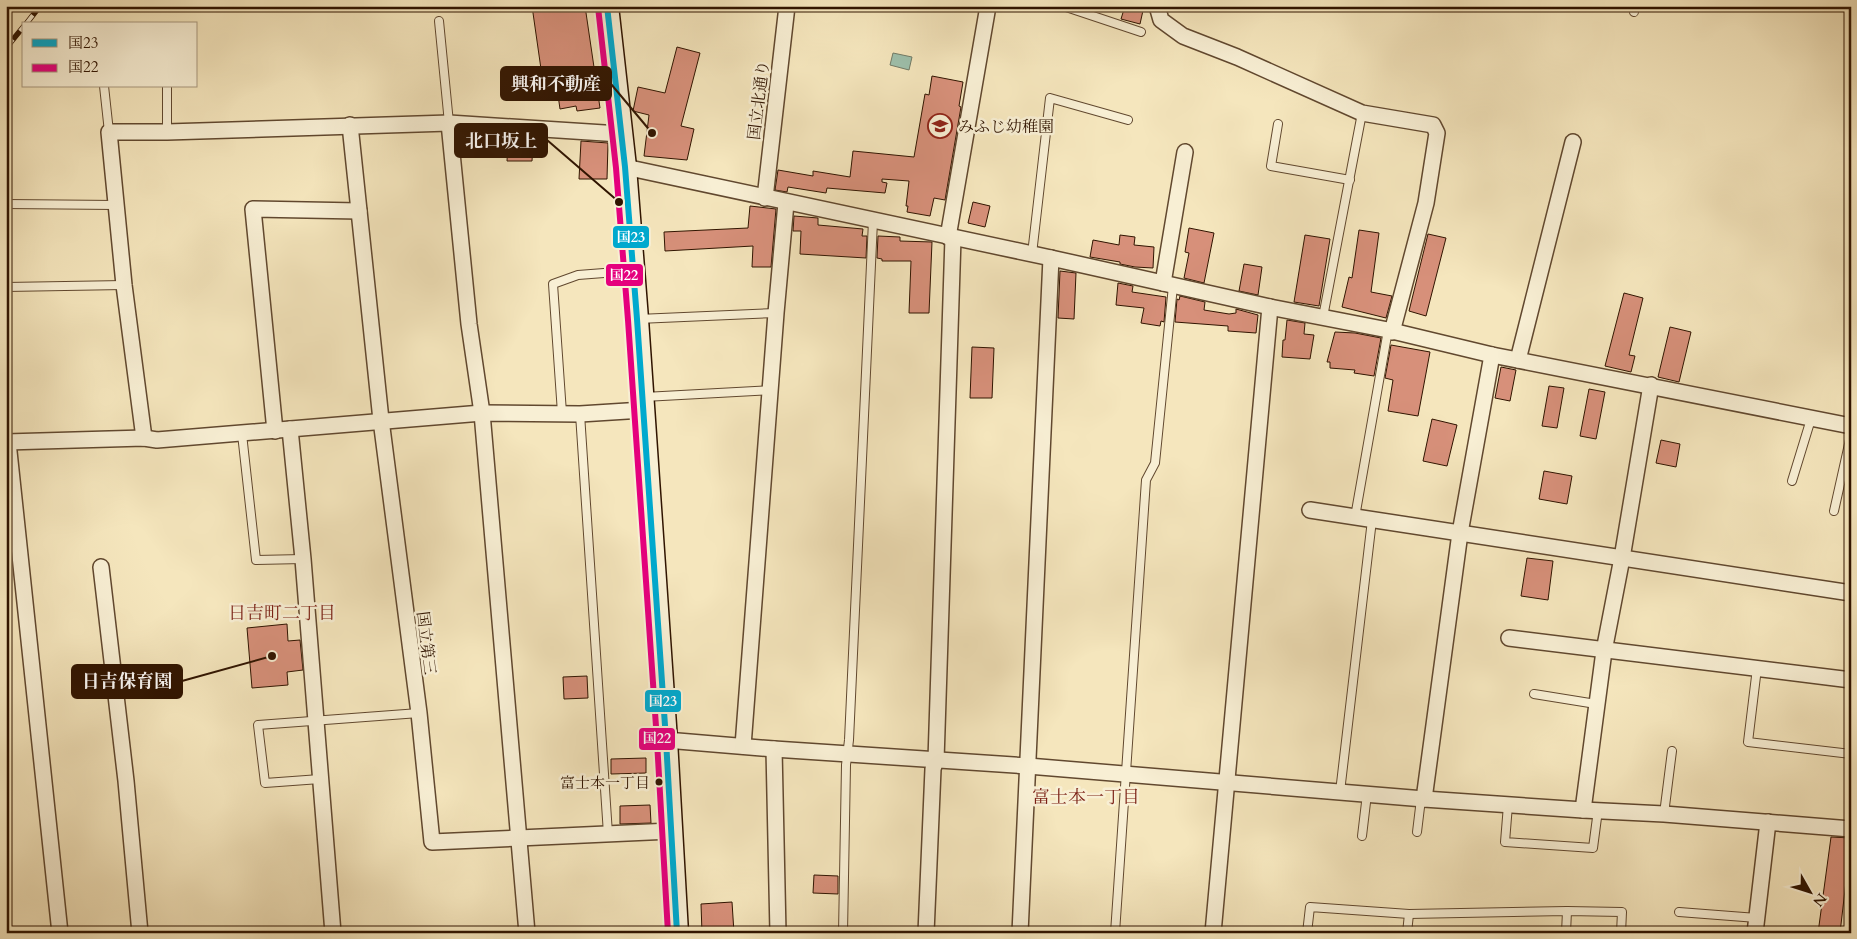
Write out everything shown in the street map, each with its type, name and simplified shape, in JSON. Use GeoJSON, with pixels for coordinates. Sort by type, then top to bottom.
{"type":"FeatureCollection","features":[{"type":"Feature","properties":{"kind":"main road"},"geometry":{"type":"LineString","coordinates":[[607,6],[625,167],[637,319],[666,740],[677,933]]}},
{"type":"Feature","properties":{"kind":"street","name":"国立北通り"},"geometry":{"type":"LineString","coordinates":[[765,198],[787,6]]}},
{"type":"Feature","properties":{"kind":"street"},"geometry":{"type":"LineString","coordinates":[[926,933],[933,770],[936,760],[951,238],[988,6]]}},
{"type":"Feature","properties":{"kind":"street"},"geometry":{"type":"LineString","coordinates":[[1157,6],[1160,20],[1183,36],[1362,113],[1433,125],[1437,133],[1426,203],[1390,331]]}},
{"type":"Feature","properties":{"kind":"street"},"geometry":{"type":"LineString","coordinates":[[144,438],[124,285],[109,132],[168,132],[449,123],[620,134]]}},
{"type":"Feature","properties":{"kind":"street"},"geometry":{"type":"LineString","coordinates":[[449,123],[469,324],[482,413],[527,933]]}},
{"type":"Feature","properties":{"kind":"street","name":"国立第三"},"geometry":{"type":"LineString","coordinates":[[350,125],[381,420],[419,714],[432,842],[671,831]]}},
{"type":"Feature","properties":{"kind":"street"},"geometry":{"type":"LineString","coordinates":[[1518,360],[1573,142]]}},
{"type":"Feature","properties":{"kind":"street"},"geometry":{"type":"LineString","coordinates":[[1168,284],[1185,152]]}},
{"type":"Feature","properties":{"kind":"street"},"geometry":{"type":"LineString","coordinates":[[625,167],[1270,307],[1390,331],[1492,355],[1851,426]]}},
{"type":"Feature","properties":{"kind":"street"},"geometry":{"type":"LineString","coordinates":[[743,746],[786,203]]}},
{"type":"Feature","properties":{"kind":"street"},"geometry":{"type":"LineString","coordinates":[[332,933],[303,559],[283,430],[253,209],[359,211]]}},
{"type":"Feature","properties":{"kind":"street"},"geometry":{"type":"LineString","coordinates":[[1020,933],[1051,258]]}},
{"type":"Feature","properties":{"kind":"street"},"geometry":{"type":"LineString","coordinates":[[1213,933],[1270,307]]}},
{"type":"Feature","properties":{"kind":"street"},"geometry":{"type":"LineString","coordinates":[[1422,799],[1460,533],[1492,355]]}},
{"type":"Feature","properties":{"kind":"street"},"geometry":{"type":"LineString","coordinates":[[1591,810],[1596,704],[1651,386]]}},
{"type":"Feature","properties":{"kind":"street"},"geometry":{"type":"LineString","coordinates":[[60,933],[7,440],[144,438],[157,440],[482,413],[580,414],[643,404]]}},
{"type":"Feature","properties":{"kind":"street"},"geometry":{"type":"LineString","coordinates":[[1310,510],[1851,593]]}},
{"type":"Feature","properties":{"kind":"street"},"geometry":{"type":"LineString","coordinates":[[101,567],[126,781],[140,933]]}},
{"type":"Feature","properties":{"kind":"street"},"geometry":{"type":"LineString","coordinates":[[1509,638],[1851,680]]}},
{"type":"Feature","properties":{"kind":"street"},"geometry":{"type":"LineString","coordinates":[[666,740],[1028,766],[1422,799],[1851,828]]}},
{"type":"Feature","properties":{"kind":"street"},"geometry":{"type":"LineString","coordinates":[[774,749],[778,933]]}},
{"type":"Feature","properties":{"kind":"street"},"geometry":{"type":"LineString","coordinates":[[1756,925],[1768,822]]}},
{"type":"Feature","properties":{"kind":"lane"},"geometry":{"type":"LineString","coordinates":[[1063,6],[1141,32]]}},
{"type":"Feature","properties":{"kind":"lane"},"geometry":{"type":"LineString","coordinates":[[438,21],[449,123]]}},
{"type":"Feature","properties":{"kind":"lane"},"geometry":{"type":"LineString","coordinates":[[104,88],[109,132]]}},
{"type":"Feature","properties":{"kind":"lane"},"geometry":{"type":"LineString","coordinates":[[167,88],[168,132]]}},
{"type":"Feature","properties":{"kind":"lane"},"geometry":{"type":"LineString","coordinates":[[1032,254],[1050,98],[1128,120]]}},
{"type":"Feature","properties":{"kind":"lane"},"geometry":{"type":"LineString","coordinates":[[1323,318],[1362,113]]}},
{"type":"Feature","properties":{"kind":"lane"},"geometry":{"type":"LineString","coordinates":[[1278,124],[1271,166],[1350,180]]}},
{"type":"Feature","properties":{"kind":"lane"},"geometry":{"type":"LineString","coordinates":[[6,204],[116,205]]}},
{"type":"Feature","properties":{"kind":"lane"},"geometry":{"type":"LineString","coordinates":[[843,933],[848,753],[873,221]]}},
{"type":"Feature","properties":{"kind":"lane"},"geometry":{"type":"LineString","coordinates":[[562,413],[553,284],[578,275],[633,270]]}},
{"type":"Feature","properties":{"kind":"lane"},"geometry":{"type":"LineString","coordinates":[[1115,933],[1146,480],[1155,463],[1168,284]]}},
{"type":"Feature","properties":{"kind":"lane"},"geometry":{"type":"LineString","coordinates":[[6,287],[124,285]]}},
{"type":"Feature","properties":{"kind":"lane"},"geometry":{"type":"LineString","coordinates":[[637,319],[776,313]]}},
{"type":"Feature","properties":{"kind":"lane"},"geometry":{"type":"LineString","coordinates":[[1355,517],[1390,331]]}},
{"type":"Feature","properties":{"kind":"lane"},"geometry":{"type":"LineString","coordinates":[[643,404],[771,390]]}},
{"type":"Feature","properties":{"kind":"lane"},"geometry":{"type":"LineString","coordinates":[[580,414],[608,834]]}},
{"type":"Feature","properties":{"kind":"lane"},"geometry":{"type":"LineString","coordinates":[[1792,481],[1811,419]]}},
{"type":"Feature","properties":{"kind":"lane"},"geometry":{"type":"LineString","coordinates":[[242,434],[256,560],[303,559]]}},
{"type":"Feature","properties":{"kind":"lane"},"geometry":{"type":"LineString","coordinates":[[1834,511],[1851,434]]}},
{"type":"Feature","properties":{"kind":"lane"},"geometry":{"type":"LineString","coordinates":[[1340,792],[1372,520]]}},
{"type":"Feature","properties":{"kind":"lane"},"geometry":{"type":"LineString","coordinates":[[1757,668],[1748,742],[1851,754]]}},
{"type":"Feature","properties":{"kind":"lane"},"geometry":{"type":"LineString","coordinates":[[1534,694],[1596,704]]}},
{"type":"Feature","properties":{"kind":"lane"},"geometry":{"type":"LineString","coordinates":[[320,779],[265,782],[258,724],[419,714]]}},
{"type":"Feature","properties":{"kind":"lane"},"geometry":{"type":"LineString","coordinates":[[1664,814],[1672,751]]}},
{"type":"Feature","properties":{"kind":"lane"},"geometry":{"type":"LineString","coordinates":[[1362,836],[1367,794]]}},
{"type":"Feature","properties":{"kind":"lane"},"geometry":{"type":"LineString","coordinates":[[1417,832],[1422,799]]}},
{"type":"Feature","properties":{"kind":"lane"},"geometry":{"type":"LineString","coordinates":[[1508,805],[1505,842],[1594,848],[1591,810]]}},
{"type":"Feature","properties":{"kind":"lane"},"geometry":{"type":"LineString","coordinates":[[1307,933],[1310,907],[1409,914],[1567,911],[1622,912],[1621,933]]}},
{"type":"Feature","properties":{"kind":"lane"},"geometry":{"type":"LineString","coordinates":[[1566,933],[1567,911]]}},
{"type":"Feature","properties":{"kind":"lane"},"geometry":{"type":"LineString","coordinates":[[1679,912],[1756,925]]}},
{"type":"Feature","properties":{"kind":"lane"},"geometry":{"type":"LineString","coordinates":[[1407,933],[1409,914]]}},
{"type":"Feature","properties":{"kind":"shaded area"},"geometry":{"type":"Polygon","coordinates":[[[893,53],[912,57],[909,70],[890,65],[893,53]]]}},
{"type":"Feature","properties":{"kind":"building"},"geometry":{"type":"Polygon","coordinates":[[[532,6],[585,6],[600,108],[577,111],[576,106],[560,109],[558,95],[545,97],[532,6]]]}},
{"type":"Feature","properties":{"kind":"building"},"geometry":{"type":"Polygon","coordinates":[[[1125,6],[1144,6],[1140,24],[1121,19],[1125,6]]]}},
{"type":"Feature","properties":{"kind":"building"},"geometry":{"type":"Polygon","coordinates":[[[677,47],[700,53],[681,126],[694,129],[687,160],[644,156],[649,115],[633,111],[638,87],[665,93],[677,47]]]}},
{"type":"Feature","properties":{"kind":"building"},"geometry":{"type":"Polygon","coordinates":[[[932,76],[963,82],[959,106],[961,107],[945,200],[934,198],[930,216],[907,212],[909,181],[882,179],[882,182],[887,183],[885,193],[827,188],[826,193],[788,187],[787,192],[775,190],[778,170],[813,176],[813,171],[850,177],[853,151],[914,157],[925,94],[929,95],[932,76]]]}},
{"type":"Feature","properties":{"kind":"building"},"geometry":{"type":"Polygon","coordinates":[[[581,141],[608,143],[607,179],[579,179],[581,141]]]}},
{"type":"Feature","properties":{"kind":"building"},"geometry":{"type":"Polygon","coordinates":[[[508,142],[533,143],[532,161],[507,161],[508,142]]]}},
{"type":"Feature","properties":{"kind":"building"},"geometry":{"type":"Polygon","coordinates":[[[973,202],[990,206],[985,227],[968,223],[973,202]]]}},
{"type":"Feature","properties":{"kind":"building"},"geometry":{"type":"Polygon","coordinates":[[[750,206],[776,209],[771,267],[752,267],[753,246],[665,251],[664,232],[748,228],[750,206]]]}},
{"type":"Feature","properties":{"kind":"building"},"geometry":{"type":"Polygon","coordinates":[[[794,216],[818,218],[818,225],[863,229],[862,236],[867,236],[866,258],[800,254],[801,231],[793,231],[794,216]]]}},
{"type":"Feature","properties":{"kind":"building"},"geometry":{"type":"Polygon","coordinates":[[[1189,228],[1214,233],[1204,283],[1184,278],[1189,253],[1185,252],[1189,228]]]}},
{"type":"Feature","properties":{"kind":"building"},"geometry":{"type":"Polygon","coordinates":[[[1359,230],[1379,233],[1371,292],[1392,296],[1386,318],[1342,307],[1349,277],[1352,278],[1359,230]]]}},
{"type":"Feature","properties":{"kind":"building"},"geometry":{"type":"Polygon","coordinates":[[[1428,234],[1446,238],[1426,316],[1409,311],[1428,234]]]}},
{"type":"Feature","properties":{"kind":"building"},"geometry":{"type":"Polygon","coordinates":[[[1120,235],[1135,237],[1134,245],[1154,247],[1153,268],[1135,267],[1120,264],[1120,262],[1090,257],[1093,240],[1119,245],[1120,235]]]}},
{"type":"Feature","properties":{"kind":"building"},"geometry":{"type":"Polygon","coordinates":[[[1305,235],[1330,239],[1319,306],[1294,302],[1305,235]]]}},
{"type":"Feature","properties":{"kind":"building"},"geometry":{"type":"Polygon","coordinates":[[[878,236],[900,237],[900,241],[932,242],[929,313],[909,313],[911,261],[882,261],[882,259],[877,258],[878,236]]]}},
{"type":"Feature","properties":{"kind":"building"},"geometry":{"type":"Polygon","coordinates":[[[1244,264],[1262,267],[1258,295],[1239,291],[1244,264]]]}},
{"type":"Feature","properties":{"kind":"building"},"geometry":{"type":"Polygon","coordinates":[[[1060,271],[1076,273],[1074,319],[1058,318],[1060,271]]]}},
{"type":"Feature","properties":{"kind":"building"},"geometry":{"type":"Polygon","coordinates":[[[1118,283],[1133,286],[1132,292],[1166,297],[1164,322],[1161,321],[1160,326],[1141,323],[1144,308],[1116,305],[1118,283]]]}},
{"type":"Feature","properties":{"kind":"building"},"geometry":{"type":"Polygon","coordinates":[[[1624,293],[1643,298],[1629,355],[1635,356],[1631,372],[1605,366],[1624,293]]]}},
{"type":"Feature","properties":{"kind":"building"},"geometry":{"type":"Polygon","coordinates":[[[1180,296],[1205,302],[1204,310],[1229,314],[1236,313],[1236,309],[1258,315],[1256,333],[1228,331],[1228,326],[1175,322],[1177,299],[1179,300],[1180,296]]]}},
{"type":"Feature","properties":{"kind":"building"},"geometry":{"type":"Polygon","coordinates":[[[1287,320],[1305,323],[1304,334],[1314,335],[1310,359],[1282,357],[1287,320]]]}},
{"type":"Feature","properties":{"kind":"building"},"geometry":{"type":"Polygon","coordinates":[[[1670,327],[1691,332],[1679,382],[1658,377],[1670,327]]]}},
{"type":"Feature","properties":{"kind":"building"},"geometry":{"type":"Polygon","coordinates":[[[1335,332],[1355,333],[1381,338],[1374,376],[1354,373],[1355,370],[1330,368],[1330,362],[1327,362],[1335,332]]]}},
{"type":"Feature","properties":{"kind":"building"},"geometry":{"type":"Polygon","coordinates":[[[1391,345],[1430,352],[1418,416],[1388,411],[1393,380],[1385,378],[1391,345]]]}},
{"type":"Feature","properties":{"kind":"building"},"geometry":{"type":"Polygon","coordinates":[[[972,347],[994,348],[992,398],[970,398],[972,347]]]}},
{"type":"Feature","properties":{"kind":"building"},"geometry":{"type":"Polygon","coordinates":[[[1501,367],[1516,370],[1510,401],[1495,398],[1501,367]]]}},
{"type":"Feature","properties":{"kind":"building"},"geometry":{"type":"Polygon","coordinates":[[[1549,386],[1564,388],[1557,428],[1542,426],[1549,386]]]}},
{"type":"Feature","properties":{"kind":"building"},"geometry":{"type":"Polygon","coordinates":[[[1589,389],[1605,392],[1596,439],[1580,436],[1589,389]]]}},
{"type":"Feature","properties":{"kind":"building"},"geometry":{"type":"Polygon","coordinates":[[[1432,419],[1457,425],[1447,466],[1423,461],[1432,419]]]}},
{"type":"Feature","properties":{"kind":"building"},"geometry":{"type":"Polygon","coordinates":[[[1661,440],[1680,444],[1676,467],[1656,463],[1661,440]]]}},
{"type":"Feature","properties":{"kind":"building"},"geometry":{"type":"Polygon","coordinates":[[[1544,471],[1572,476],[1567,504],[1539,499],[1544,471]]]}},
{"type":"Feature","properties":{"kind":"building"},"geometry":{"type":"Polygon","coordinates":[[[1527,558],[1553,561],[1548,600],[1521,596],[1527,558]]]}},
{"type":"Feature","properties":{"kind":"building"},"geometry":{"type":"Polygon","coordinates":[[[287,624],[288,641],[300,640],[303,670],[287,672],[288,685],[252,688],[247,628],[287,624]]]}},
{"type":"Feature","properties":{"kind":"building"},"geometry":{"type":"Polygon","coordinates":[[[587,676],[588,698],[564,699],[563,677],[587,676]]]}},
{"type":"Feature","properties":{"kind":"building"},"geometry":{"type":"Polygon","coordinates":[[[646,758],[646,773],[611,774],[611,759],[646,758]]]}},
{"type":"Feature","properties":{"kind":"building"},"geometry":{"type":"Polygon","coordinates":[[[650,805],[651,823],[620,824],[620,806],[650,805]]]}},
{"type":"Feature","properties":{"kind":"building"},"geometry":{"type":"Polygon","coordinates":[[[1831,837],[1851,838],[1840,933],[1818,933],[1831,837]]]}},
{"type":"Feature","properties":{"kind":"building"},"geometry":{"type":"Polygon","coordinates":[[[814,875],[838,876],[838,894],[813,893],[814,875]]]}},
{"type":"Feature","properties":{"kind":"building"},"geometry":{"type":"Polygon","coordinates":[[[732,902],[734,933],[702,933],[701,904],[732,902]]]}},
{"type":"Feature","properties":{"kind":"railway"},"geometry":{"type":"LineString","coordinates":[[28,22],[40,6]]}},
{"type":"Feature","properties":{"kind":"railway"},"geometry":{"type":"LineString","coordinates":[[6,48],[22,28]]}},
{"type":"Feature","properties":{"kind":"transit line","name":"国23"},"geometry":{"type":"LineString","coordinates":[[607,6],[625,167],[637,319],[666,740],[677,933]]}},
{"type":"Feature","properties":{"kind":"transit line","name":"国22"},"geometry":{"type":"LineString","coordinates":[[598,7],[616,168],[628,320],[657,741],[668,933]]}},
{"type":"Feature","properties":{"kind":"place","name":"みふじ幼稚園"},"geometry":{"type":"Point","coordinates":[940,126]}},
{"type":"Feature","properties":{"kind":"place","name":"興和不動産"},"geometry":{"type":"Point","coordinates":[652,133]}},
{"type":"Feature","properties":{"kind":"place","name":"北口坂上"},"geometry":{"type":"Point","coordinates":[619,202]}},
{"type":"Feature","properties":{"kind":"place","name":"日吉保育園"},"geometry":{"type":"Point","coordinates":[272,656]}},
{"type":"Feature","properties":{"kind":"place","name":"富士本一丁目"},"geometry":{"type":"Point","coordinates":[659,782]}},
{"type":"Feature","properties":{"kind":"district","name":"日吉町二丁目"},"geometry":{"type":"Point","coordinates":[282,613]}},
{"type":"Feature","properties":{"kind":"district","name":"富士本一丁目"},"geometry":{"type":"Point","coordinates":[1086,797]}}]}
